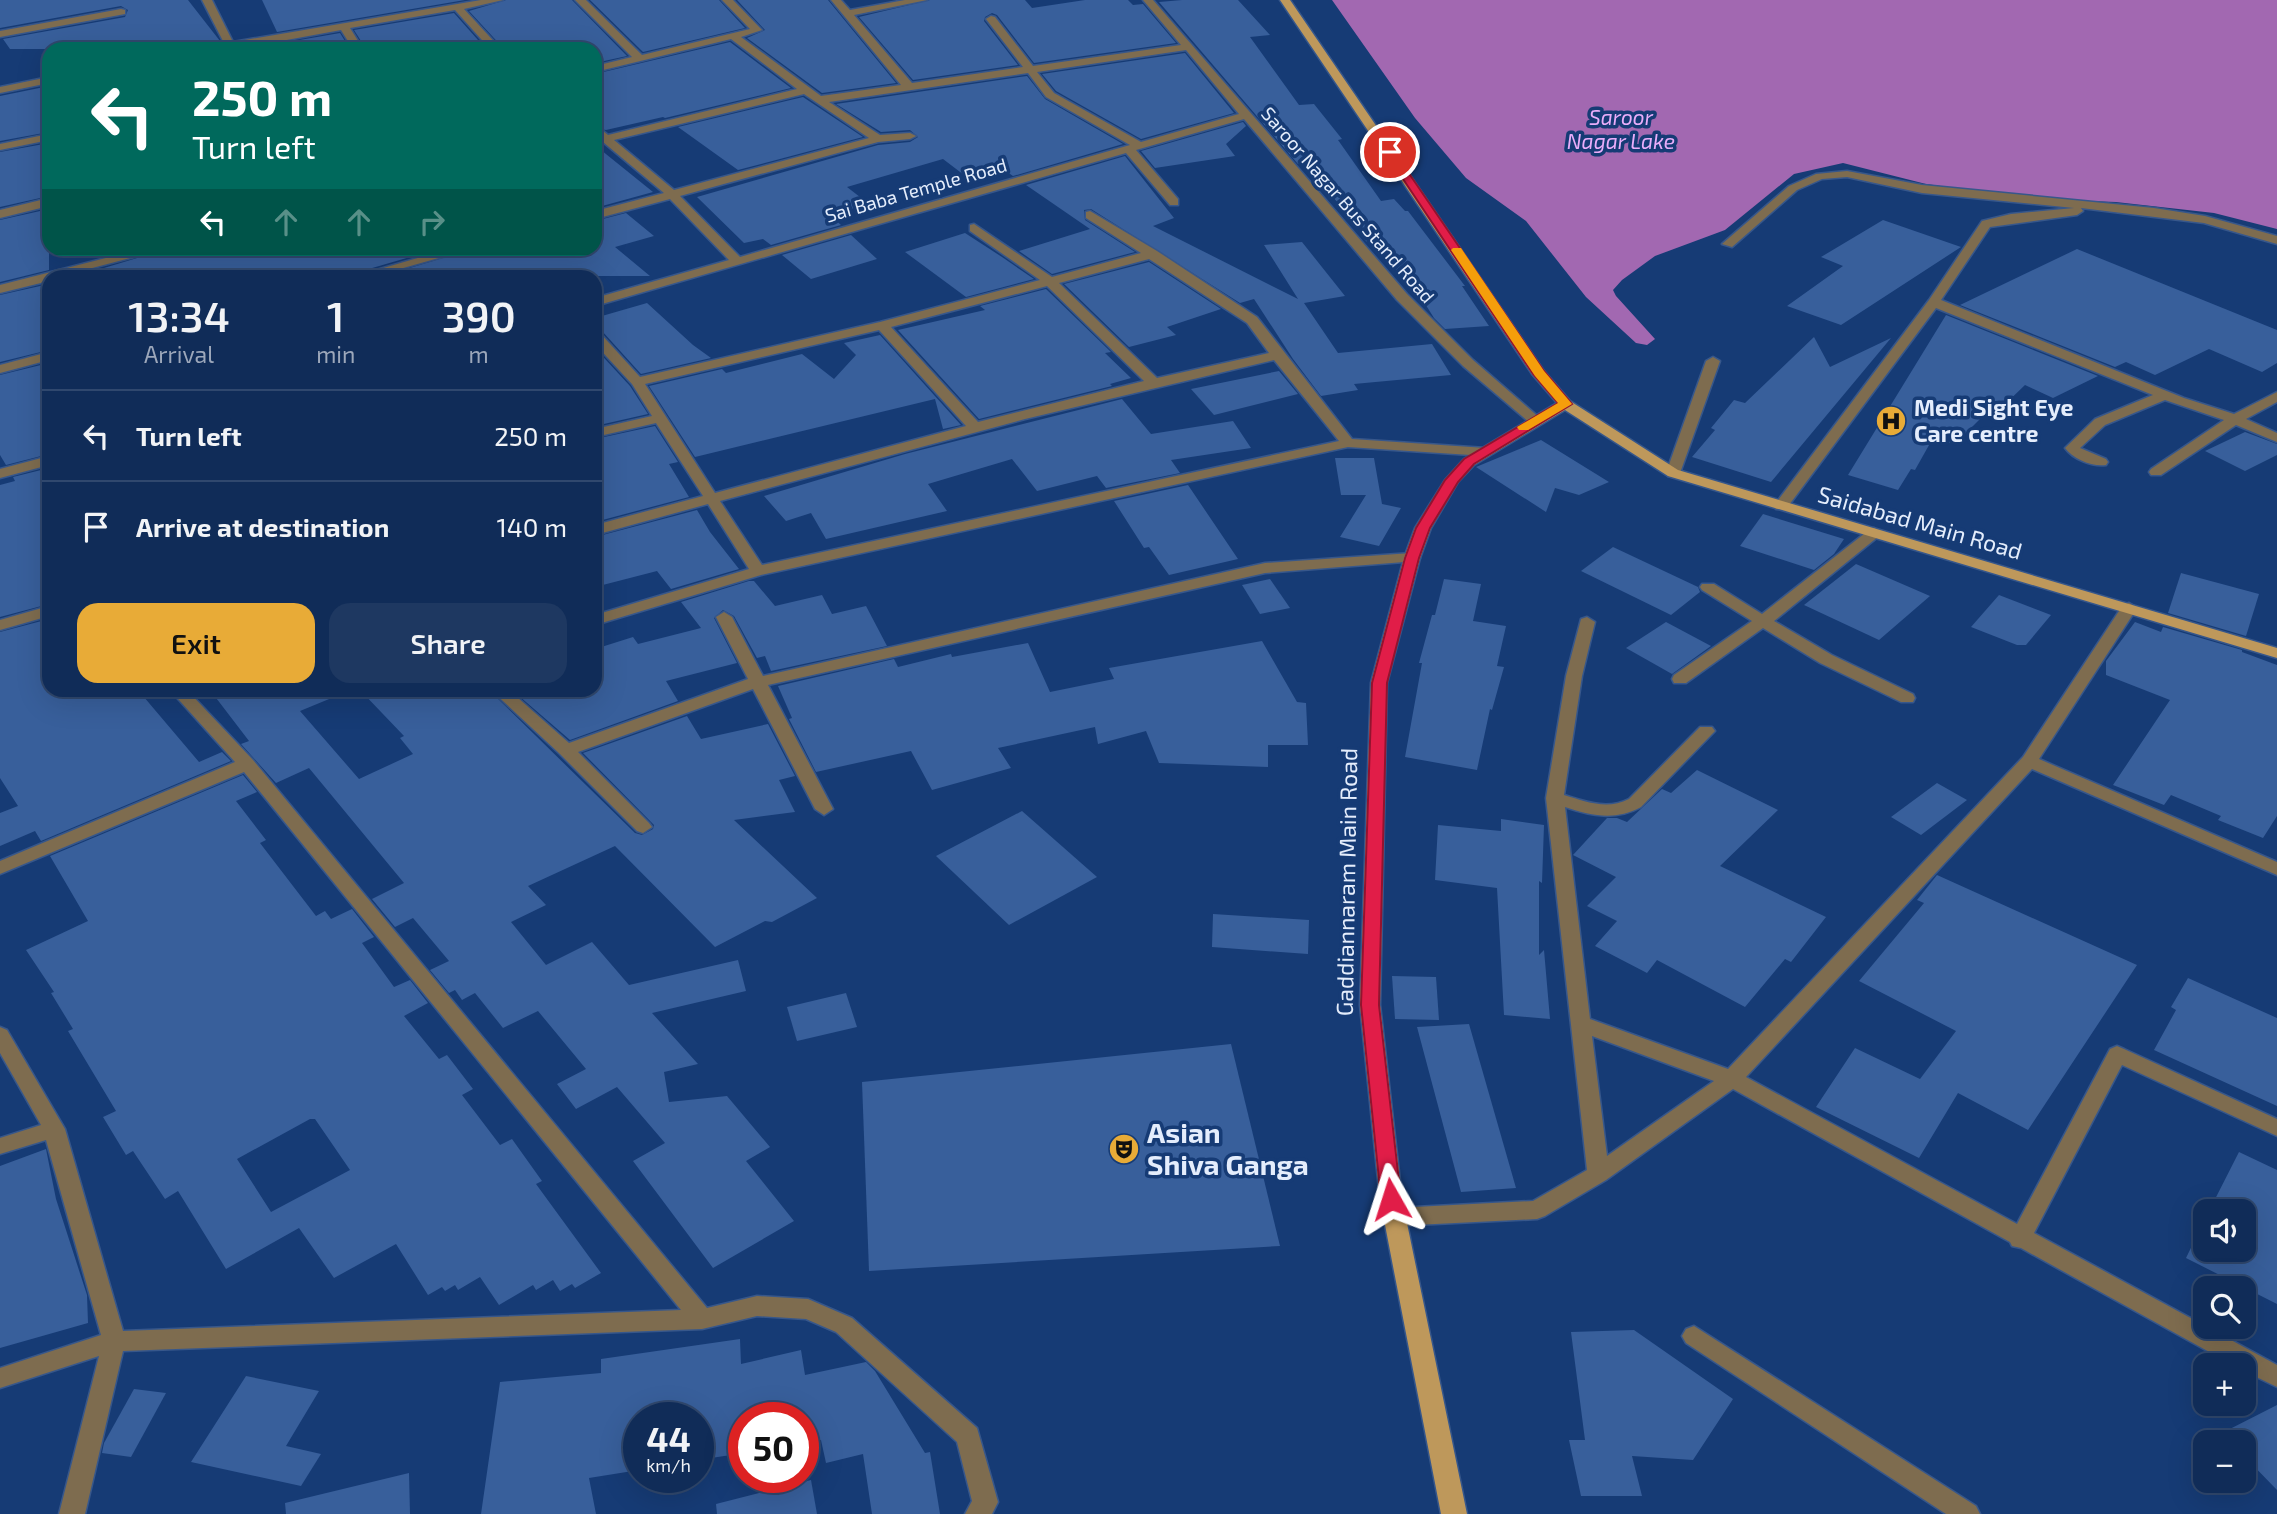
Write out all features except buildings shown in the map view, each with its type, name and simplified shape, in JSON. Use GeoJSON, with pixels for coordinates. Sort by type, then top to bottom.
{"type":"FeatureCollection","features":[{"type":"Feature","properties":{"kind":"main road","name":"Saidabad Main Road"},"geometry":{"type":"LineString","coordinates":[[1286,0],[1539,374],[1565,404],[1673,473],[2277,653]]}},
{"type":"Feature","properties":{"kind":"main road","name":"Gaddiannaram Main Road"},"geometry":{"type":"LineString","coordinates":[[1456,1512],[1395,1217],[1370,1005],[1380,683],[1412,558],[1423,528],[1452,480],[1469,462],[1565,404]]}},
{"type":"Feature","properties":{"kind":"street"},"geometry":{"type":"LineString","coordinates":[[207,0],[228,42]]}},
{"type":"Feature","properties":{"kind":"street"},"geometry":{"type":"LineString","coordinates":[[433,0],[439,10]]}},
{"type":"Feature","properties":{"kind":"street"},"geometry":{"type":"LineString","coordinates":[[258,42],[498,0]]}},
{"type":"Feature","properties":{"kind":"street"},"geometry":{"type":"LineString","coordinates":[[580,0],[639,58]]}},
{"type":"Feature","properties":{"kind":"street"},"geometry":{"type":"LineString","coordinates":[[602,67],[757,30],[727,0]]}},
{"type":"Feature","properties":{"kind":"street"},"geometry":{"type":"LineString","coordinates":[[836,0],[908,86]]}},
{"type":"Feature","properties":{"kind":"street"},"geometry":{"type":"LineString","coordinates":[[849,13],[922,0]]}},
{"type":"Feature","properties":{"kind":"street","name":"Saroor Nagar Bus Stand Road"},"geometry":{"type":"LineString","coordinates":[[1147,0],[1402,297],[1468,363],[1535,420]]}},
{"type":"Feature","properties":{"kind":"street"},"geometry":{"type":"LineString","coordinates":[[457,7],[490,42]]}},
{"type":"Feature","properties":{"kind":"street"},"geometry":{"type":"LineString","coordinates":[[0,34],[121,12]]}},
{"type":"Feature","properties":{"kind":"street"},"geometry":{"type":"LineString","coordinates":[[991,19],[1050,95],[1134,148],[1174,202]]}},
{"type":"Feature","properties":{"kind":"street"},"geometry":{"type":"LineString","coordinates":[[344,26],[354,42]]}},
{"type":"Feature","properties":{"kind":"street"},"geometry":{"type":"LineString","coordinates":[[733,36],[819,100],[878,139]]}},
{"type":"Feature","properties":{"kind":"street"},"geometry":{"type":"LineString","coordinates":[[819,100],[1187,47]]}},
{"type":"Feature","properties":{"kind":"street"},"geometry":{"type":"LineString","coordinates":[[0,90],[42,81]]}},
{"type":"Feature","properties":{"kind":"street"},"geometry":{"type":"LineString","coordinates":[[602,140],[805,90]]}},
{"type":"Feature","properties":{"kind":"street","name":"Sai Baba Temple Road"},"geometry":{"type":"LineString","coordinates":[[602,300],[1247,115]]}},
{"type":"Feature","properties":{"kind":"street"},"geometry":{"type":"LineString","coordinates":[[602,213],[878,139],[910,136]]}},
{"type":"Feature","properties":{"kind":"street"},"geometry":{"type":"LineString","coordinates":[[0,147],[42,138]]}},
{"type":"Feature","properties":{"kind":"street"},"geometry":{"type":"LineString","coordinates":[[602,142],[672,194],[737,261]]}},
{"type":"Feature","properties":{"kind":"street"},"geometry":{"type":"LineString","coordinates":[[1728,244],[1793,188],[1820,176],[1847,174],[1934,190],[2205,220],[2277,240]]}},
{"type":"Feature","properties":{"kind":"street"},"geometry":{"type":"LineString","coordinates":[[0,214],[42,204]]}},
{"type":"Feature","properties":{"kind":"street"},"geometry":{"type":"LineString","coordinates":[[1781,506],[1934,302],[1986,224],[2011,218],[2054,215],[2103,207]]}},
{"type":"Feature","properties":{"kind":"street"},"geometry":{"type":"LineString","coordinates":[[1090,215],[1252,320],[1348,443]]}},
{"type":"Feature","properties":{"kind":"street"},"geometry":{"type":"LineString","coordinates":[[974,228],[1051,282],[1153,382]]}},
{"type":"Feature","properties":{"kind":"street"},"geometry":{"type":"LineString","coordinates":[[637,382],[882,325],[1153,254]]}},
{"type":"Feature","properties":{"kind":"street"},"geometry":{"type":"LineString","coordinates":[[76,270],[131,256]]}},
{"type":"Feature","properties":{"kind":"street"},"geometry":{"type":"LineString","coordinates":[[385,270],[438,256]]}},
{"type":"Feature","properties":{"kind":"street"},"geometry":{"type":"LineString","coordinates":[[0,289],[42,279]]}},
{"type":"Feature","properties":{"kind":"street"},"geometry":{"type":"LineString","coordinates":[[1934,302],[2165,396],[2235,419],[2277,438]]}},
{"type":"Feature","properties":{"kind":"street"},"geometry":{"type":"LineString","coordinates":[[882,325],[974,426]]}},
{"type":"Feature","properties":{"kind":"street"},"geometry":{"type":"LineString","coordinates":[[602,344],[637,382],[662,418],[758,571]]}},
{"type":"Feature","properties":{"kind":"street"},"geometry":{"type":"LineString","coordinates":[[602,528],[974,426],[1277,355]]}},
{"type":"Feature","properties":{"kind":"street"},"geometry":{"type":"LineString","coordinates":[[0,369],[42,358]]}},
{"type":"Feature","properties":{"kind":"street"},"geometry":{"type":"LineString","coordinates":[[1673,473],[1713,361]]}},
{"type":"Feature","properties":{"kind":"street"},"geometry":{"type":"LineString","coordinates":[[2101,462],[2076,453],[2072,448],[2100,422],[2165,396]]}},
{"type":"Feature","properties":{"kind":"street"},"geometry":{"type":"LineString","coordinates":[[2156,472],[2235,419],[2277,396]]}},
{"type":"Feature","properties":{"kind":"street"},"geometry":{"type":"LineString","coordinates":[[602,431],[662,418]]}},
{"type":"Feature","properties":{"kind":"street"},"geometry":{"type":"LineString","coordinates":[[602,618],[758,571],[1348,443],[1486,452]]}},
{"type":"Feature","properties":{"kind":"street"},"geometry":{"type":"LineString","coordinates":[[0,474],[42,462]]}},
{"type":"Feature","properties":{"kind":"street"},"geometry":{"type":"LineString","coordinates":[[1680,678],[1817,581],[1874,533]]}},
{"type":"Feature","properties":{"kind":"street"},"geometry":{"type":"LineString","coordinates":[[566,750],[757,681],[1265,568],[1412,558]]}},
{"type":"Feature","properties":{"kind":"street"},"geometry":{"type":"LineString","coordinates":[[1708,587],[1826,659],[1907,698]]}},
{"type":"Feature","properties":{"kind":"street"},"geometry":{"type":"LineString","coordinates":[[1395,1217],[1537,1210],[1598,1174],[1732,1079],[2029,761],[2129,608]]}},
{"type":"Feature","properties":{"kind":"street"},"geometry":{"type":"LineString","coordinates":[[0,625],[42,613]]}},
{"type":"Feature","properties":{"kind":"street"},"geometry":{"type":"LineString","coordinates":[[724,617],[824,809]]}},
{"type":"Feature","properties":{"kind":"street"},"geometry":{"type":"LineString","coordinates":[[1587,622],[1574,676],[1555,798],[1598,1174]]}},
{"type":"Feature","properties":{"kind":"street"},"geometry":{"type":"LineString","coordinates":[[185,697],[247,764],[702,1319]]}},
{"type":"Feature","properties":{"kind":"street"},"geometry":{"type":"LineString","coordinates":[[507,697],[566,750],[643,827]]}},
{"type":"Feature","properties":{"kind":"street"},"geometry":{"type":"LineString","coordinates":[[1555,798],[1605,813],[1623,811],[1635,803],[1706,731]]}},
{"type":"Feature","properties":{"kind":"street"},"geometry":{"type":"LineString","coordinates":[[2029,761],[2277,869]]}},
{"type":"Feature","properties":{"kind":"street"},"geometry":{"type":"LineString","coordinates":[[0,868],[247,764]]}},
{"type":"Feature","properties":{"kind":"street"},"geometry":{"type":"LineString","coordinates":[[1580,1023],[1732,1079],[2277,1377]]}},
{"type":"Feature","properties":{"kind":"street"},"geometry":{"type":"LineString","coordinates":[[0,1035],[54,1129],[114,1341],[72,1514]]}},
{"type":"Feature","properties":{"kind":"street"},"geometry":{"type":"LineString","coordinates":[[2020,1238],[2117,1054],[2277,1128]]}},
{"type":"Feature","properties":{"kind":"street"},"geometry":{"type":"LineString","coordinates":[[0,1146],[54,1129]]}},
{"type":"Feature","properties":{"kind":"street"},"geometry":{"type":"LineString","coordinates":[[0,1378],[114,1341],[702,1319],[757,1306],[808,1309],[844,1325],[968,1436],[985,1503],[978,1514]]}},
{"type":"Feature","properties":{"kind":"street"},"geometry":{"type":"LineString","coordinates":[[1694,1336],[1967,1514]]}},
{"type":"Feature","properties":{"kind":"water","name":"Saroor Nagar Lake"},"geometry":{"type":"Polygon","coordinates":[[[1332,0],[2277,0],[2277,229],[2214,213],[2116,202],[2036,199],[1926,184],[1843,163],[1794,174],[1725,230],[1655,256],[1622,280],[1613,290],[1616,296],[1655,339],[1647,345],[1636,343],[1586,297],[1526,221],[1466,178],[1415,118],[1332,0]]]}},
{"type":"Feature","properties":{"kind":"slow traffic"},"geometry":{"type":"LineString","coordinates":[[1457,250],[1539,374],[1565,404],[1524,427]]}},
{"type":"Feature","properties":{"kind":"place","name":"Medi Sight Eye Care centre"},"geometry":{"type":"Point","coordinates":[1891,421]}},
{"type":"Feature","properties":{"kind":"place","name":"Asian Shiva Ganga"},"geometry":{"type":"Point","coordinates":[1124,1149]}},
{"type":"Feature","properties":{"kind":"route"},"geometry":{"type":"LineString","coordinates":[[1390,152],[1539,374],[1565,404],[1469,462],[1452,480],[1423,528],[1412,558],[1380,683],[1370,1005],[1391,1199]]}}]}
